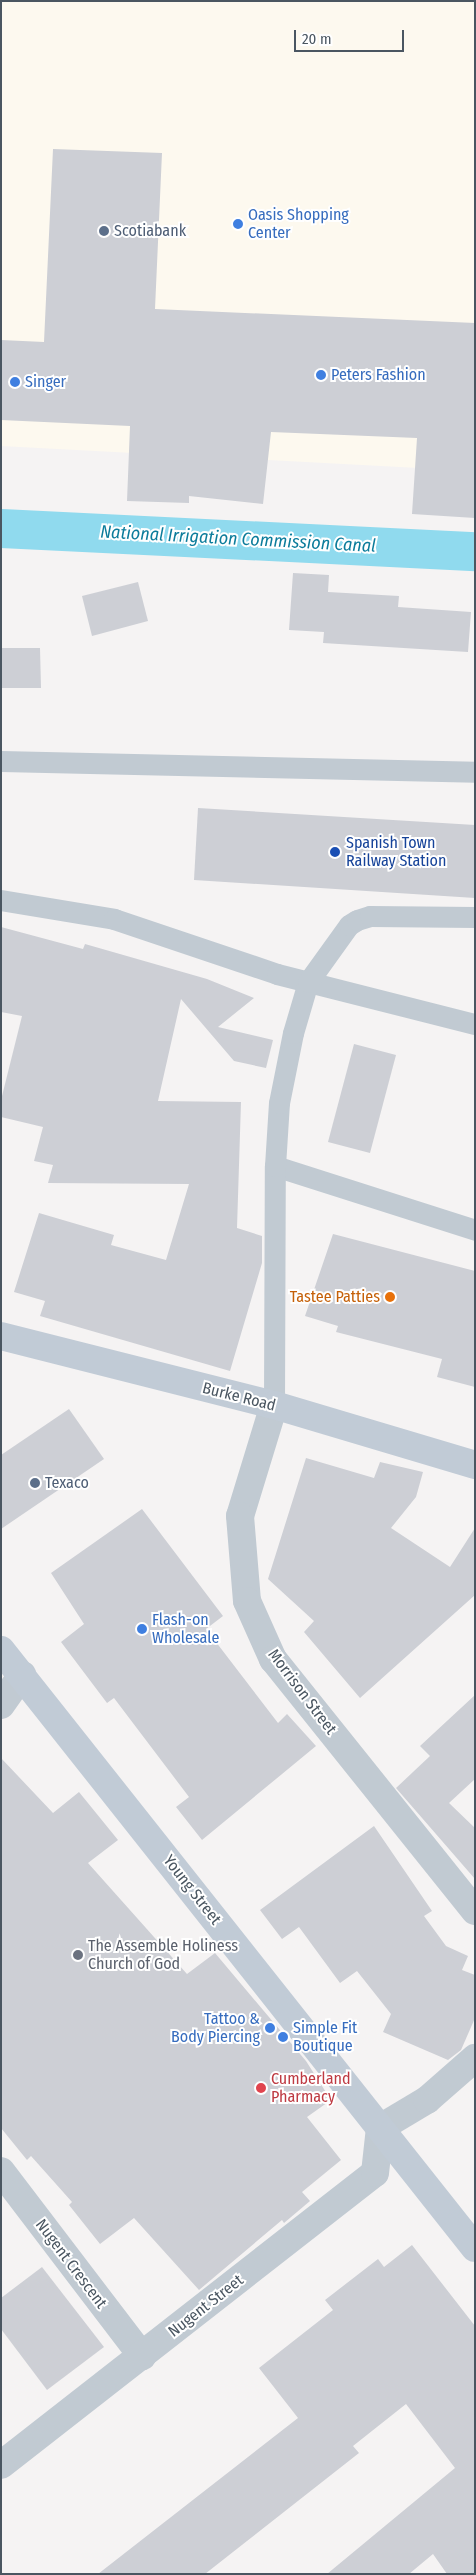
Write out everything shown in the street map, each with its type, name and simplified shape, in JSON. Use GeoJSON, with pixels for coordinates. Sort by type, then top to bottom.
{"type":"FeatureCollection","features":[{"type":"Feature","properties":{"kind":"street","name":"Burke Road"},"geometry":{"type":"LineString","coordinates":[[1,1336],[274,1405],[475,1465]]}},
{"type":"Feature","properties":{"kind":"street","name":"Morrison Street"},"geometry":{"type":"LineString","coordinates":[[274,1405],[240,1516],[246,1601],[273,1659],[475,1911]]}},
{"type":"Feature","properties":{"kind":"street","name":"Young Street"},"geometry":{"type":"LineString","coordinates":[[1,1650],[475,2248]]}},
{"type":"Feature","properties":{"kind":"street"},"geometry":{"type":"LineString","coordinates":[[1,1705],[22,1675]]}},
{"type":"Feature","properties":{"kind":"street"},"geometry":{"type":"LineString","coordinates":[[380,2128],[427,2100],[475,2058]]}},
{"type":"Feature","properties":{"kind":"street","name":"Nugent Street"},"geometry":{"type":"LineString","coordinates":[[1,2465],[375,2172],[380,2128]]}},
{"type":"Feature","properties":{"kind":"street","name":"Nugent Crescent"},"geometry":{"type":"LineString","coordinates":[[1,2171],[142,2356]]}},
{"type":"Feature","properties":{"kind":"lane"},"geometry":{"type":"LineString","coordinates":[[1,761],[475,772]]}},
{"type":"Feature","properties":{"kind":"lane"},"geometry":{"type":"LineString","coordinates":[[1,900],[114,919],[308,982],[475,1024]]}},
{"type":"Feature","properties":{"kind":"lane"},"geometry":{"type":"LineString","coordinates":[[274,1405],[275,1166],[279,1103],[293,1033],[308,982],[349,925],[357,920],[370,916],[475,916]]}},
{"type":"Feature","properties":{"kind":"lane"},"geometry":{"type":"LineString","coordinates":[[275,1166],[475,1230]]}},
{"type":"Feature","properties":{"kind":"shaded area","name":"Oasis Shopping Center"},"geometry":{"type":"Polygon","coordinates":[[[1,1],[475,1],[475,471],[1,446],[1,1]]]}},
{"type":"Feature","properties":{"kind":"building"},"geometry":{"type":"Polygon","coordinates":[[[53,149],[162,153],[155,309],[475,323],[475,518],[412,514],[417,438],[271,432],[263,504],[189,496],[189,503],[127,501],[130,426],[1,420],[1,340],[44,342],[53,149]]]}},
{"type":"Feature","properties":{"kind":"building"},"geometry":{"type":"Polygon","coordinates":[[[293,573],[329,575],[328,592],[399,596],[398,607],[471,612],[468,652],[323,643],[324,632],[289,630],[293,573]]]}},
{"type":"Feature","properties":{"kind":"building"},"geometry":{"type":"Polygon","coordinates":[[[138,582],[148,621],[92,636],[82,596],[138,582]]]}},
{"type":"Feature","properties":{"kind":"building"},"geometry":{"type":"Polygon","coordinates":[[[1,648],[40,648],[41,688],[1,688],[1,648]]]}},
{"type":"Feature","properties":{"kind":"building","name":"Spanish Town Railway Station"},"geometry":{"type":"Polygon","coordinates":[[[198,808],[475,825],[475,898],[194,880],[198,808]]]}},
{"type":"Feature","properties":{"kind":"building"},"geometry":{"type":"Polygon","coordinates":[[[1,927],[83,949],[85,944],[207,979],[254,998],[218,1027],[273,1040],[266,1068],[234,1061],[181,999],[158,1101],[241,1102],[237,1228],[262,1236],[262,1263],[230,1371],[40,1316],[45,1301],[14,1292],[39,1213],[114,1235],[111,1245],[166,1260],[189,1184],[48,1183],[53,1165],[34,1161],[43,1127],[1,1117],[1,1100],[22,1016],[1,1012],[1,927]]]}},
{"type":"Feature","properties":{"kind":"building"},"geometry":{"type":"Polygon","coordinates":[[[354,1044],[396,1055],[370,1153],[328,1142],[354,1044]]]}},
{"type":"Feature","properties":{"kind":"building"},"geometry":{"type":"Polygon","coordinates":[[[333,1234],[475,1271],[475,1387],[437,1377],[442,1359],[336,1332],[338,1326],[305,1316],[333,1234]]]}},
{"type":"Feature","properties":{"kind":"building","name":"Texaco"},"geometry":{"type":"Polygon","coordinates":[[[69,1409],[104,1459],[1,1529],[1,1455],[69,1409]]]}},
{"type":"Feature","properties":{"kind":"building"},"geometry":{"type":"Polygon","coordinates":[[[306,1458],[374,1478],[380,1462],[423,1472],[416,1497],[391,1528],[450,1567],[475,1528],[475,1595],[360,1698],[304,1632],[314,1621],[268,1579],[306,1458]]]}},
{"type":"Feature","properties":{"kind":"building"},"geometry":{"type":"Polygon","coordinates":[[[142,1509],[223,1616],[206,1629],[278,1723],[287,1714],[316,1746],[202,1840],[176,1807],[189,1797],[114,1698],[107,1703],[61,1642],[84,1624],[51,1573],[142,1509]]]}},
{"type":"Feature","properties":{"kind":"building"},"geometry":{"type":"Polygon","coordinates":[[[475,1695],[475,1779],[449,1803],[475,1828],[475,1879],[396,1788],[430,1756],[420,1746],[475,1695]]]}},
{"type":"Feature","properties":{"kind":"building"},"geometry":{"type":"Polygon","coordinates":[[[1,1758],[53,1813],[79,1792],[118,1840],[88,1863],[187,1974],[215,1953],[306,2061],[331,2100],[307,2117],[341,2160],[302,2192],[310,2201],[284,2223],[282,2220],[199,2290],[134,2218],[100,2244],[69,2205],[72,2202],[31,2156],[27,2160],[1,2128],[1,1758]]]}},
{"type":"Feature","properties":{"kind":"building"},"geometry":{"type":"Polygon","coordinates":[[[374,1826],[432,1911],[424,1916],[446,1946],[468,1956],[462,1970],[475,1975],[475,2018],[461,2050],[448,2060],[383,2032],[391,2014],[357,1971],[340,1983],[299,1927],[282,1939],[260,1910],[374,1826]]]}},
{"type":"Feature","properties":{"kind":"building"},"geometry":{"type":"Polygon","coordinates":[[[412,2245],[475,2326],[475,2574],[447,2574],[433,2554],[409,2574],[327,2574],[455,2468],[406,2404],[353,2446],[359,2453],[205,2574],[98,2574],[298,2418],[259,2368],[333,2310],[325,2300],[378,2259],[384,2267],[412,2245]]]}},
{"type":"Feature","properties":{"kind":"building"},"geometry":{"type":"Polygon","coordinates":[[[42,2267],[104,2347],[47,2390],[1,2329],[1,2298],[42,2267]]]}},
{"type":"Feature","properties":{"kind":"waterway","name":"National Irrigation Commission Canal"},"geometry":{"type":"LineString","coordinates":[[1,528],[475,551]]}},
{"type":"Feature","properties":{"kind":"place","name":"Oasis Shopping Center"},"geometry":{"type":"Point","coordinates":[238,224]}},
{"type":"Feature","properties":{"kind":"place","name":"Scotiabank"},"geometry":{"type":"Point","coordinates":[104,231]}},
{"type":"Feature","properties":{"kind":"place","name":"Peters Fashion"},"geometry":{"type":"Point","coordinates":[321,375]}},
{"type":"Feature","properties":{"kind":"place","name":"Singer"},"geometry":{"type":"Point","coordinates":[15,382]}},
{"type":"Feature","properties":{"kind":"place","name":"Spanish Town Railway Station"},"geometry":{"type":"Point","coordinates":[335,852]}},
{"type":"Feature","properties":{"kind":"place","name":"Tastee Patties"},"geometry":{"type":"Point","coordinates":[390,1297]}},
{"type":"Feature","properties":{"kind":"place","name":"Texaco"},"geometry":{"type":"Point","coordinates":[35,1483]}},
{"type":"Feature","properties":{"kind":"place","name":"Flash-on Wholesale"},"geometry":{"type":"Point","coordinates":[142,1629]}},
{"type":"Feature","properties":{"kind":"place","name":"The Assemble Holiness Church of God"},"geometry":{"type":"Point","coordinates":[78,1955]}},
{"type":"Feature","properties":{"kind":"place","name":"Tattoo & Body Piercing"},"geometry":{"type":"Point","coordinates":[270,2028]}},
{"type":"Feature","properties":{"kind":"place","name":"Simple Fit Boutique"},"geometry":{"type":"Point","coordinates":[283,2037]}},
{"type":"Feature","properties":{"kind":"place","name":"Cumberland Pharmacy"},"geometry":{"type":"Point","coordinates":[261,2088]}}]}
